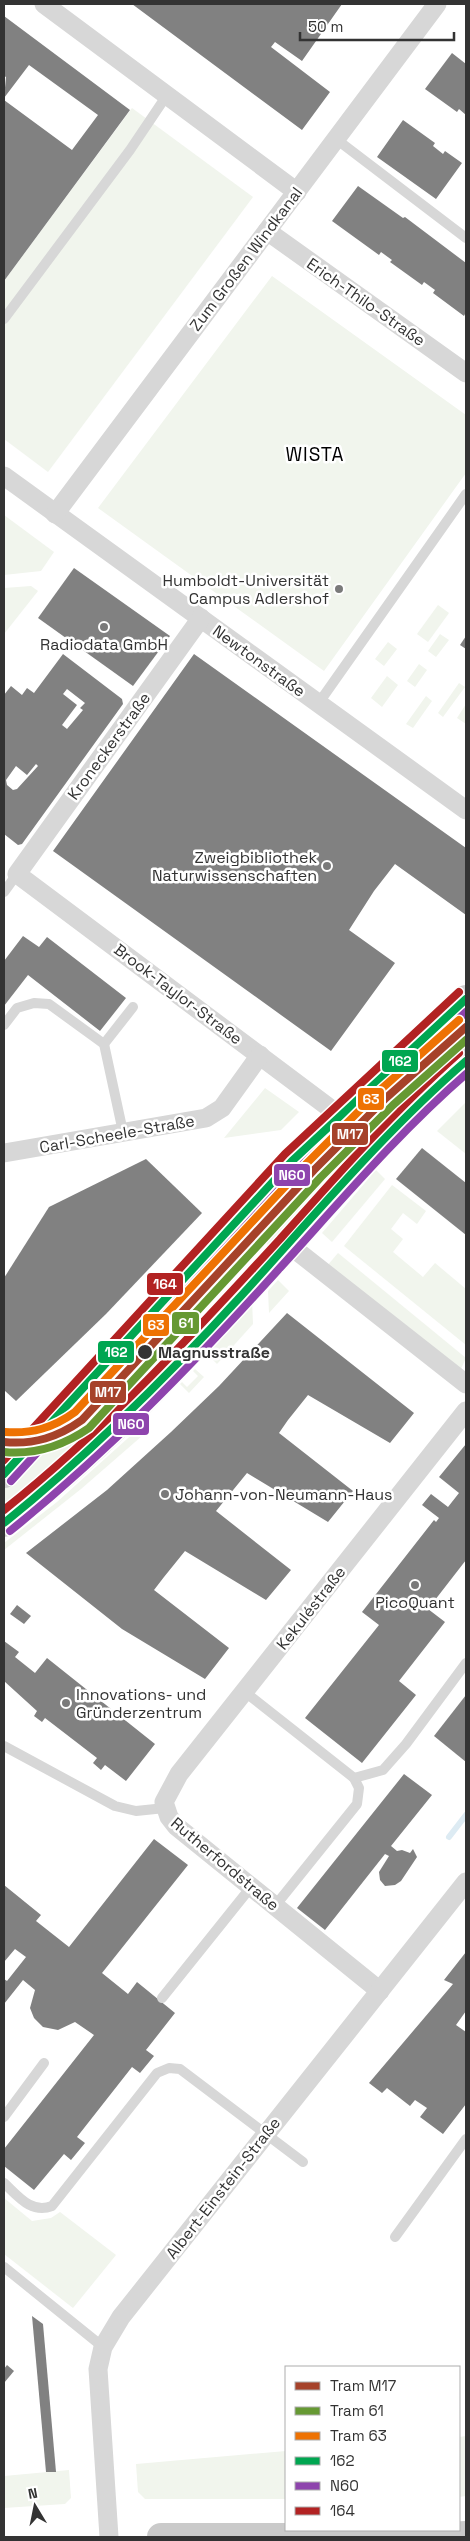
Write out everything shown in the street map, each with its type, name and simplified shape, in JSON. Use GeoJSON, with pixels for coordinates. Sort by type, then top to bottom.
{"type":"FeatureCollection","features":[{"type":"Feature","properties":{"kind":"main road"},"geometry":{"type":"LineString","coordinates":[[4,1474],[292,1161],[339,1115],[466,999]]}},
{"type":"Feature","properties":{"kind":"main road"},"geometry":{"type":"LineString","coordinates":[[4,1523],[58,1480],[139,1406],[402,1119],[466,1061]]}},
{"type":"Feature","properties":{"kind":"main road"},"geometry":{"type":"LineString","coordinates":[[161,2537],[428,2537],[466,2535]]}},
{"type":"Feature","properties":{"kind":"street"},"geometry":{"type":"LineString","coordinates":[[44,4],[297,192]]}},
{"type":"Feature","properties":{"kind":"street","name":"Zum Großen Windkanal"},"geometry":{"type":"LineString","coordinates":[[55,514],[437,4]]}},
{"type":"Feature","properties":{"kind":"street","name":"Erich-Thilo-Straße"},"geometry":{"type":"LineString","coordinates":[[267,231],[466,373]]}},
{"type":"Feature","properties":{"kind":"street","name":"Newtonstraße"},"geometry":{"type":"LineString","coordinates":[[4,476],[466,810]]}},
{"type":"Feature","properties":{"kind":"street","name":"Kroneckerstraße"},"geometry":{"type":"LineString","coordinates":[[17,874],[200,618]]}},
{"type":"Feature","properties":{"kind":"street","name":"Brook-Taylor-Straße"},"geometry":{"type":"LineString","coordinates":[[17,874],[339,1115]]}},
{"type":"Feature","properties":{"kind":"street","name":"Carl-Scheele-Straße"},"geometry":{"type":"LineString","coordinates":[[4,1153],[206,1118],[222,1108],[260,1056]]}},
{"type":"Feature","properties":{"kind":"street"},"geometry":{"type":"LineString","coordinates":[[288,1244],[466,1384]]}},
{"type":"Feature","properties":{"kind":"street","name":"Kekuléstraße"},"geometry":{"type":"LineString","coordinates":[[165,1808],[167,1794],[179,1774],[466,1411]]}},
{"type":"Feature","properties":{"kind":"street"},"geometry":{"type":"LineString","coordinates":[[4,1437],[26,1438],[46,1429]]}},
{"type":"Feature","properties":{"kind":"street","name":"Rutherfordstraße"},"geometry":{"type":"LineString","coordinates":[[165,1808],[176,1826],[380,1991]]}},
{"type":"Feature","properties":{"kind":"street","name":"Albert-Einstein-Straße"},"geometry":{"type":"LineString","coordinates":[[110,2537],[98,2369],[103,2346],[121,2317],[466,1882]]}},
{"type":"Feature","properties":{"kind":"lane"},"geometry":{"type":"LineString","coordinates":[[4,319],[130,150],[167,96]]}},
{"type":"Feature","properties":{"kind":"lane"},"geometry":{"type":"LineString","coordinates":[[336,139],[466,238]]}},
{"type":"Feature","properties":{"kind":"lane"},"geometry":{"type":"LineString","coordinates":[[318,704],[466,494]]}},
{"type":"Feature","properties":{"kind":"lane"},"geometry":{"type":"LineString","coordinates":[[4,892],[17,874]]}},
{"type":"Feature","properties":{"kind":"lane"},"geometry":{"type":"LineString","coordinates":[[4,1025],[17,1008],[34,1003],[49,1004],[104,1044],[123,1132]]}},
{"type":"Feature","properties":{"kind":"lane"},"geometry":{"type":"LineString","coordinates":[[104,1044],[133,1007]]}},
{"type":"Feature","properties":{"kind":"lane"},"geometry":{"type":"LineString","coordinates":[[354,1778],[383,1770],[406,1744],[466,1663]]}},
{"type":"Feature","properties":{"kind":"lane"},"geometry":{"type":"LineString","coordinates":[[245,1692],[354,1778],[359,1788],[357,1804],[275,1906]]}},
{"type":"Feature","properties":{"kind":"lane","name":"Rutherfordstraße"},"geometry":{"type":"LineString","coordinates":[[4,1746],[115,1806],[136,1811],[165,1808]]}},
{"type":"Feature","properties":{"kind":"lane"},"geometry":{"type":"LineString","coordinates":[[162,1998],[251,1887]]}},
{"type":"Feature","properties":{"kind":"lane"},"geometry":{"type":"LineString","coordinates":[[4,2117],[44,2063]]}},
{"type":"Feature","properties":{"kind":"lane"},"geometry":{"type":"LineString","coordinates":[[4,2183],[31,2206],[42,2210],[52,2206],[157,2072],[169,2068],[180,2069],[267,2133],[302,2162]]}},
{"type":"Feature","properties":{"kind":"lane"},"geometry":{"type":"LineString","coordinates":[[395,2237],[466,2139]]}},
{"type":"Feature","properties":{"kind":"lane"},"geometry":{"type":"LineString","coordinates":[[4,2267],[103,2346]]}},
{"type":"Feature","properties":{"kind":"shaded area"},"geometry":{"type":"Polygon","coordinates":[[[132,108],[253,197],[48,472],[4,439],[4,281],[132,108]]]}},
{"type":"Feature","properties":{"kind":"shaded area","name":"Humboldt-Universität Campus Adlershof"},"geometry":{"type":"Polygon","coordinates":[[[272,276],[466,415],[466,473],[324,671],[98,508],[272,276]]]}},
{"type":"Feature","properties":{"kind":"shaded area"},"geometry":{"type":"Polygon","coordinates":[[[4,515],[54,552],[41,571],[4,575],[4,515]]]}},
{"type":"Feature","properties":{"kind":"shaded area"},"geometry":{"type":"Polygon","coordinates":[[[31,586],[38,591],[4,634],[4,588],[31,586]]]}},
{"type":"Feature","properties":{"kind":"shaded area"},"geometry":{"type":"Polygon","coordinates":[[[438,605],[449,613],[428,642],[417,634],[438,605]]]}},
{"type":"Feature","properties":{"kind":"shaded area"},"geometry":{"type":"Polygon","coordinates":[[[440,634],[449,640],[436,657],[428,651],[440,634]]]}},
{"type":"Feature","properties":{"kind":"shaded area"},"geometry":{"type":"Polygon","coordinates":[[[388,642],[397,649],[384,666],[375,659],[388,642]]]}},
{"type":"Feature","properties":{"kind":"shaded area"},"geometry":{"type":"Polygon","coordinates":[[[419,664],[427,670],[415,687],[407,681],[419,664]]]}},
{"type":"Feature","properties":{"kind":"shaded area"},"geometry":{"type":"Polygon","coordinates":[[[387,676],[398,685],[382,707],[371,698],[387,676]]]}},
{"type":"Feature","properties":{"kind":"shaded area"},"geometry":{"type":"Polygon","coordinates":[[[459,683],[465,687],[443,717],[438,713],[459,683]]]}},
{"type":"Feature","properties":{"kind":"shaded area"},"geometry":{"type":"Polygon","coordinates":[[[426,696],[432,701],[413,728],[406,724],[426,696]]]}},
{"type":"Feature","properties":{"kind":"shaded area"},"geometry":{"type":"Polygon","coordinates":[[[466,704],[466,724],[457,718],[466,704]]]}},
{"type":"Feature","properties":{"kind":"shaded area"},"geometry":{"type":"Polygon","coordinates":[[[466,1012],[466,1050],[271,1248],[246,1226],[308,1159],[466,1012]]]}},
{"type":"Feature","properties":{"kind":"shaded area"},"geometry":{"type":"Polygon","coordinates":[[[265,1088],[299,1112],[281,1130],[224,1138],[265,1088]]]}},
{"type":"Feature","properties":{"kind":"shaded area"},"geometry":{"type":"Polygon","coordinates":[[[466,1102],[466,1154],[437,1131],[466,1102]]]}},
{"type":"Feature","properties":{"kind":"shaded area"},"geometry":{"type":"Polygon","coordinates":[[[376,1170],[385,1179],[332,1242],[322,1233],[376,1170]]]}},
{"type":"Feature","properties":{"kind":"shaded area"},"geometry":{"type":"Polygon","coordinates":[[[392,1185],[426,1211],[417,1224],[403,1213],[391,1229],[403,1239],[393,1252],[423,1277],[435,1263],[466,1289],[466,1345],[344,1246],[392,1185]]]}},
{"type":"Feature","properties":{"kind":"shaded area"},"geometry":{"type":"Polygon","coordinates":[[[338,1253],[466,1358],[460,1371],[327,1266],[338,1253]]]}},
{"type":"Feature","properties":{"kind":"shaded area"},"geometry":{"type":"Polygon","coordinates":[[[278,1280],[289,1291],[269,1313],[268,1291],[278,1280]]]}},
{"type":"Feature","properties":{"kind":"shaded area"},"geometry":{"type":"Polygon","coordinates":[[[252,1300],[253,1324],[217,1364],[205,1352],[252,1300]]]}},
{"type":"Feature","properties":{"kind":"shaded area"},"geometry":{"type":"Polygon","coordinates":[[[195,1369],[204,1377],[189,1393],[180,1384],[182,1382],[187,1387],[198,1376],[193,1371],[195,1369]]]}},
{"type":"Feature","properties":{"kind":"shaded area"},"geometry":{"type":"Polygon","coordinates":[[[106,1387],[126,1406],[4,1512],[4,1488],[91,1393],[97,1397],[106,1387]]]}},
{"type":"Feature","properties":{"kind":"shaded area"},"geometry":{"type":"Polygon","coordinates":[[[142,1420],[150,1429],[81,1489],[4,1550],[4,1543],[57,1502],[137,1430],[142,1420]]]}},
{"type":"Feature","properties":{"kind":"shaded area"},"geometry":{"type":"Polygon","coordinates":[[[4,2198],[32,2221],[51,2218],[60,2212],[116,2255],[73,2308],[4,2254],[4,2198]]]}},
{"type":"Feature","properties":{"kind":"shaded area"},"geometry":{"type":"Polygon","coordinates":[[[466,2436],[466,2496],[460,2497],[460,2437],[466,2436]]]}},
{"type":"Feature","properties":{"kind":"shaded area"},"geometry":{"type":"Polygon","coordinates":[[[285,2451],[285,2499],[145,2499],[138,2492],[136,2464],[285,2451]]]}},
{"type":"Feature","properties":{"kind":"shaded area"},"geometry":{"type":"Polygon","coordinates":[[[69,2470],[71,2498],[65,2504],[4,2508],[4,2476],[69,2470]]]}},
{"type":"Feature","properties":{"kind":"building"},"geometry":{"type":"Polygon","coordinates":[[[132,4],[342,4],[302,61],[275,42],[271,47],[330,92],[302,130],[132,4]]]}},
{"type":"Feature","properties":{"kind":"building"},"geometry":{"type":"Polygon","coordinates":[[[4,16],[130,110],[4,281],[4,100],[72,150],[98,115],[29,65],[4,98],[6,77],[4,76],[4,16]]]}},
{"type":"Feature","properties":{"kind":"building"},"geometry":{"type":"Polygon","coordinates":[[[452,53],[466,64],[466,115],[459,109],[457,112],[425,89],[452,53]]]}},
{"type":"Feature","properties":{"kind":"building"},"geometry":{"type":"Polygon","coordinates":[[[403,120],[435,143],[433,146],[443,154],[445,151],[462,163],[436,199],[377,157],[403,120]]]}},
{"type":"Feature","properties":{"kind":"building"},"geometry":{"type":"Polygon","coordinates":[[[358,186],[403,218],[405,217],[466,263],[466,312],[464,316],[433,293],[435,290],[424,282],[422,285],[390,262],[392,260],[381,252],[379,255],[332,221],[358,186]]]}},
{"type":"Feature","properties":{"kind":"building","name":"Radiodata GmbH"},"geometry":{"type":"Polygon","coordinates":[[[74,568],[170,636],[133,686],[38,618],[74,568]]]}},
{"type":"Feature","properties":{"kind":"building"},"geometry":{"type":"Polygon","coordinates":[[[466,636],[466,649],[460,645],[466,636]]]}},
{"type":"Feature","properties":{"kind":"building"},"geometry":{"type":"Polygon","coordinates":[[[63,654],[122,699],[123,704],[22,844],[18,845],[4,834],[4,695],[11,686],[22,695],[27,688],[34,693],[63,654]],[[67,689],[63,694],[77,705],[62,725],[67,729],[83,710],[80,708],[85,703],[67,689]],[[36,764],[27,775],[16,766],[6,780],[7,785],[13,790],[17,789],[38,766],[36,764]]]}},
{"type":"Feature","properties":{"kind":"building","name":"Humboldt-Universität Campus Adlershof"},"geometry":{"type":"Polygon","coordinates":[[[194,654],[466,848],[466,915],[395,864],[374,891],[349,930],[395,963],[331,1051],[53,851],[194,654]]]}},
{"type":"Feature","properties":{"kind":"building"},"geometry":{"type":"Polygon","coordinates":[[[23,936],[39,947],[47,937],[126,998],[100,1031],[28,975],[4,1006],[4,961],[23,936]]]}},
{"type":"Feature","properties":{"kind":"building"},"geometry":{"type":"Polygon","coordinates":[[[422,1148],[466,1183],[466,1235],[396,1179],[422,1148]]]}},
{"type":"Feature","properties":{"kind":"building"},"geometry":{"type":"Polygon","coordinates":[[[146,1159],[202,1213],[106,1314],[16,1401],[4,1390],[4,1278],[49,1207],[146,1159]]]}},
{"type":"Feature","properties":{"kind":"building","name":"Johann-von-Neumann-Haus"},"geometry":{"type":"Polygon","coordinates":[[[287,1313],[414,1413],[390,1443],[308,1395],[288,1420],[279,1433],[353,1491],[328,1522],[247,1473],[216,1511],[291,1570],[266,1600],[185,1551],[164,1577],[154,1590],[229,1648],[205,1679],[122,1629],[26,1553],[107,1490],[171,1432],[219,1386],[287,1313]]]}},
{"type":"Feature","properties":{"kind":"building","name":"PicoQuant"},"geometry":{"type":"Polygon","coordinates":[[[466,1444],[466,1560],[428,1609],[445,1622],[399,1681],[416,1695],[362,1763],[305,1718],[379,1625],[362,1612],[434,1520],[436,1522],[439,1518],[422,1505],[431,1494],[448,1507],[459,1493],[439,1477],[466,1444]]]}},
{"type":"Feature","properties":{"kind":"building"},"geometry":{"type":"Polygon","coordinates":[[[17,1605],[31,1616],[24,1624],[10,1614],[17,1605]]]}},
{"type":"Feature","properties":{"kind":"building","name":"Innovations- und Gründerzentrum"},"geometry":{"type":"Polygon","coordinates":[[[4,1641],[19,1652],[15,1657],[35,1673],[47,1658],[155,1744],[126,1781],[105,1765],[101,1770],[93,1763],[97,1758],[45,1718],[42,1722],[34,1716],[37,1711],[4,1681],[4,1641]]]}},
{"type":"Feature","properties":{"kind":"building"},"geometry":{"type":"Polygon","coordinates":[[[466,1695],[466,1762],[434,1736],[466,1695]]]}},
{"type":"Feature","properties":{"kind":"building"},"geometry":{"type":"Polygon","coordinates":[[[404,1774],[432,1795],[391,1846],[397,1851],[402,1850],[410,1853],[413,1849],[417,1857],[401,1881],[395,1885],[385,1886],[380,1880],[379,1872],[389,1856],[385,1854],[325,1930],[297,1908],[404,1774]]]}},
{"type":"Feature","properties":{"kind":"building"},"geometry":{"type":"Polygon","coordinates":[[[154,1839],[188,1865],[102,1973],[128,1994],[137,1982],[175,2013],[146,2050],[154,2056],[140,2073],[132,2067],[77,2137],[85,2143],[71,2160],[64,2154],[34,2190],[4,2166],[4,2149],[94,2035],[75,2022],[58,2030],[43,2027],[34,2018],[30,2008],[35,1990],[23,1980],[4,2004],[4,1979],[7,1981],[26,1957],[15,1949],[4,1962],[4,1885],[41,1915],[36,1921],[69,1947],[154,1839]]]}},
{"type":"Feature","properties":{"kind":"building"},"geometry":{"type":"Polygon","coordinates":[[[466,1952],[466,2011],[456,2025],[466,2032],[466,2104],[443,2134],[420,2117],[427,2108],[415,2100],[410,2106],[387,2088],[382,2093],[369,2083],[453,1984],[444,1980],[466,1952]]]}},
{"type":"Feature","properties":{"kind":"building"},"geometry":{"type":"Polygon","coordinates":[[[32,2316],[43,2324],[56,2472],[46,2472],[32,2316]]]}},
{"type":"Feature","properties":{"kind":"building"},"geometry":{"type":"Polygon","coordinates":[[[7,2365],[14,2371],[4,2383],[4,2369],[7,2365]]]}},
{"type":"Feature","properties":{"kind":"waterway"},"geometry":{"type":"LineString","coordinates":[[449,1837],[466,1815]]}},
{"type":"Feature","properties":{"kind":"tram line","name":"63"},"geometry":{"type":"LineString","coordinates":[[5,1432],[24,1432],[42,1429],[67,1418],[75,1412],[307,1163],[379,1091],[459,1020]]}},
{"type":"Feature","properties":{"kind":"tram line","name":"M17"},"geometry":{"type":"LineString","coordinates":[[4,1442],[36,1441],[64,1431],[82,1420],[314,1170],[386,1098],[466,1027]]}},
{"type":"Feature","properties":{"kind":"tram line","name":"61"},"geometry":{"type":"LineString","coordinates":[[4,1452],[16,1453],[49,1448],[69,1440],[89,1428],[321,1177],[393,1105],[466,1040]]}},
{"type":"Feature","properties":{"kind":"transit line","name":"164"},"geometry":{"type":"LineString","coordinates":[[4,1460],[285,1154],[459,992]]}},
{"type":"Feature","properties":{"kind":"transit line","name":"162"},"geometry":{"type":"LineString","coordinates":[[4,1474],[292,1161],[466,999]]}},
{"type":"Feature","properties":{"kind":"transit line","name":"N60"},"geometry":{"type":"LineString","coordinates":[[11,1481],[299,1168],[466,1012]]}},
{"type":"Feature","properties":{"kind":"transit line","name":"164"},"geometry":{"type":"LineString","coordinates":[[4,1510],[78,1447],[148,1380],[215,1310],[367,1143],[459,1053]]}},
{"type":"Feature","properties":{"kind":"transit line","name":"162"},"geometry":{"type":"LineString","coordinates":[[4,1523],[67,1470],[127,1414],[241,1296],[378,1145],[466,1061]]}},
{"type":"Feature","properties":{"kind":"transit line","name":"N60"},"geometry":{"type":"LineString","coordinates":[[10,1531],[116,1438],[182,1373],[393,1144],[466,1074]]}},
{"type":"Feature","properties":{"kind":"place","name":"Humboldt-Universität Campus Adlershof"},"geometry":{"type":"Point","coordinates":[339,589]}},
{"type":"Feature","properties":{"kind":"place","name":"Radiodata GmbH"},"geometry":{"type":"Point","coordinates":[104,627]}},
{"type":"Feature","properties":{"kind":"place","name":"Zweigbibliothek Naturwissenschaften"},"geometry":{"type":"Point","coordinates":[327,866]}},
{"type":"Feature","properties":{"kind":"place","name":"Magnusstraße"},"geometry":{"type":"Point","coordinates":[145,1352]}},
{"type":"Feature","properties":{"kind":"place","name":"Johann-von-Neumann-Haus"},"geometry":{"type":"Point","coordinates":[165,1494]}},
{"type":"Feature","properties":{"kind":"place","name":"PicoQuant"},"geometry":{"type":"Point","coordinates":[415,1585]}},
{"type":"Feature","properties":{"kind":"place","name":"Innovations- und Gründerzentrum"},"geometry":{"type":"Point","coordinates":[66,1703]}},
{"type":"Feature","properties":{"kind":"district","name":"WISTA"},"geometry":{"type":"Point","coordinates":[315,454]}}]}
